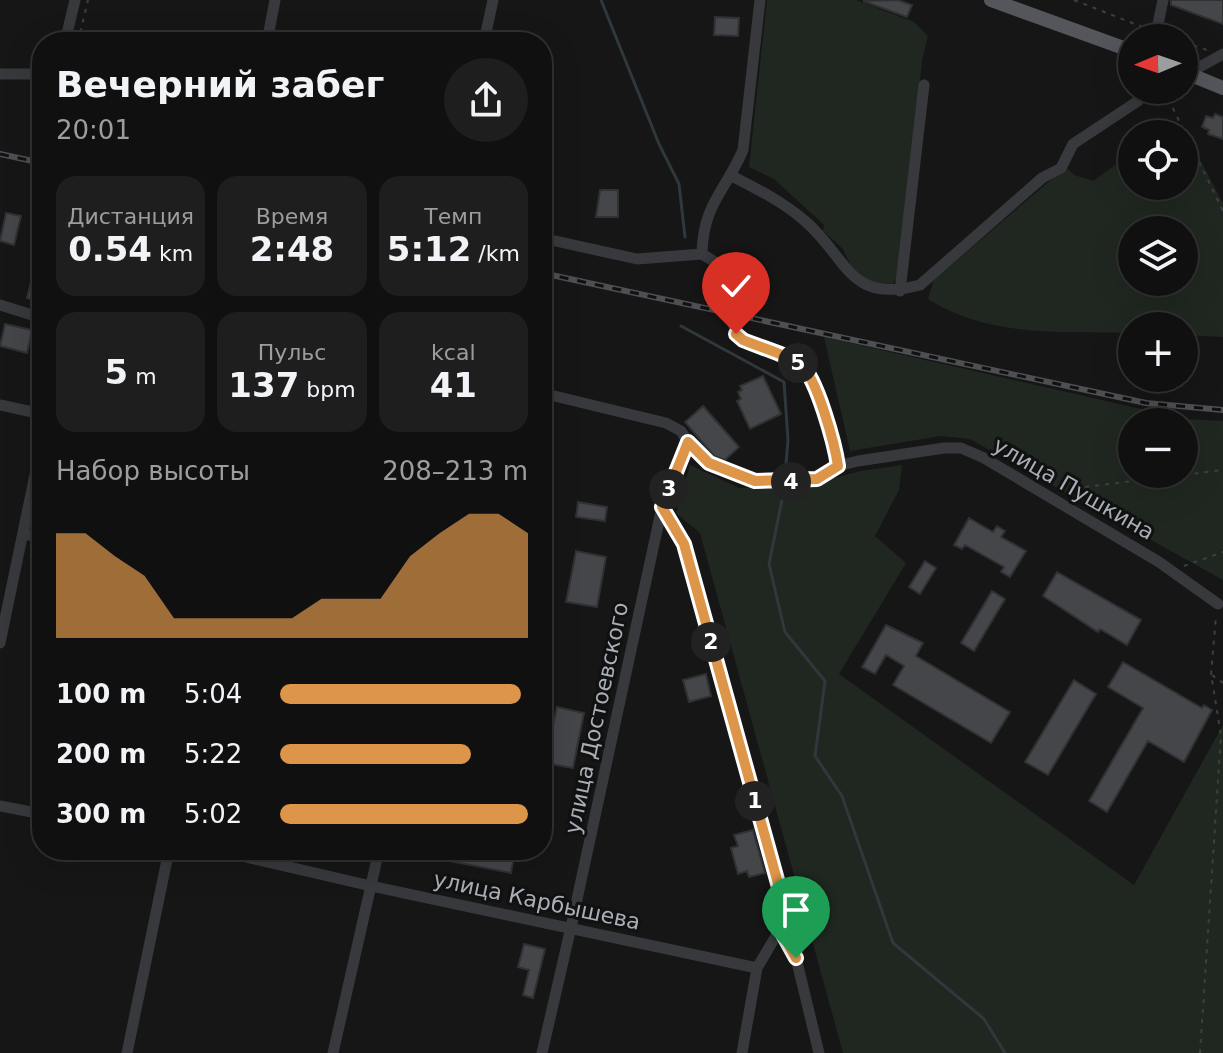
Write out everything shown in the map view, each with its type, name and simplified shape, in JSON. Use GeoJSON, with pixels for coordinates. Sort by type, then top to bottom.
{"type":"FeatureCollection","features":[{"type":"Feature","properties":{"kind":"main road"},"geometry":{"type":"LineString","coordinates":[[991,0],[1118,46]]}},
{"type":"Feature","properties":{"kind":"main road"},"geometry":{"type":"LineString","coordinates":[[1198,78],[1223,88]]}},
{"type":"Feature","properties":{"kind":"street"},"geometry":{"type":"LineString","coordinates":[[67,32],[75,0]]}},
{"type":"Feature","properties":{"kind":"street"},"geometry":{"type":"LineString","coordinates":[[269,32],[275,0]]}},
{"type":"Feature","properties":{"kind":"street"},"geometry":{"type":"LineString","coordinates":[[486,32],[493,0]]}},
{"type":"Feature","properties":{"kind":"street"},"geometry":{"type":"LineString","coordinates":[[702,254],[710,206],[743,150],[760,0]]}},
{"type":"Feature","properties":{"kind":"street"},"geometry":{"type":"LineString","coordinates":[[1158,24],[1163,0]]}},
{"type":"Feature","properties":{"kind":"street"},"geometry":{"type":"LineString","coordinates":[[1198,67],[1222,55]]}},
{"type":"Feature","properties":{"kind":"street"},"geometry":{"type":"LineString","coordinates":[[0,74],[32,74]]}},
{"type":"Feature","properties":{"kind":"street"},"geometry":{"type":"LineString","coordinates":[[900,291],[924,85]]}},
{"type":"Feature","properties":{"kind":"street"},"geometry":{"type":"LineString","coordinates":[[730,175],[782,201],[809,224],[861,284],[900,291],[920,285],[1042,178],[1061,168],[1073,144],[1133,104]]}},
{"type":"Feature","properties":{"kind":"street"},"geometry":{"type":"LineString","coordinates":[[552,240],[637,259],[702,254],[728,270],[738,293]]}},
{"type":"Feature","properties":{"kind":"street"},"geometry":{"type":"LineString","coordinates":[[0,305],[32,315]]}},
{"type":"Feature","properties":{"kind":"street"},"geometry":{"type":"LineString","coordinates":[[733,324],[736,334],[743,340],[800,364],[807,372],[826,420],[838,466]]}},
{"type":"Feature","properties":{"kind":"street","name":"улица Пушкина"},"geometry":{"type":"LineString","coordinates":[[552,395],[666,423],[681,431],[709,463],[755,481],[817,479],[838,466],[858,461],[961,448],[984,458],[1171,570],[1218,604]]}},
{"type":"Feature","properties":{"kind":"street"},"geometry":{"type":"LineString","coordinates":[[0,405],[32,412]]}},
{"type":"Feature","properties":{"kind":"street","name":"улица Достоевского"},"geometry":{"type":"LineString","coordinates":[[542,1053],[662,507],[688,442]]}},
{"type":"Feature","properties":{"kind":"street"},"geometry":{"type":"LineString","coordinates":[[0,643],[32,490]]}},
{"type":"Feature","properties":{"kind":"street"},"geometry":{"type":"LineString","coordinates":[[662,507],[684,544],[779,887],[780,929],[796,958],[819,1053]]}},
{"type":"Feature","properties":{"kind":"street"},"geometry":{"type":"LineString","coordinates":[[23,534],[32,535]]}},
{"type":"Feature","properties":{"kind":"street"},"geometry":{"type":"LineString","coordinates":[[0,806],[32,812]]}},
{"type":"Feature","properties":{"kind":"street"},"geometry":{"type":"LineString","coordinates":[[127,1053],[167,860]]}},
{"type":"Feature","properties":{"kind":"street","name":"улица Карбышева"},"geometry":{"type":"LineString","coordinates":[[259,860],[757,968]]}},
{"type":"Feature","properties":{"kind":"street"},"geometry":{"type":"LineString","coordinates":[[333,1053],[377,860]]}},
{"type":"Feature","properties":{"kind":"street"},"geometry":{"type":"LineString","coordinates":[[742,1053],[757,968],[780,929]]}},
{"type":"Feature","properties":{"kind":"path"},"geometry":{"type":"LineString","coordinates":[[80,32],[88,0]]}},
{"type":"Feature","properties":{"kind":"path"},"geometry":{"type":"LineString","coordinates":[[1074,0],[1130,24]]}},
{"type":"Feature","properties":{"kind":"path"},"geometry":{"type":"LineString","coordinates":[[1198,47],[1222,55]]}},
{"type":"Feature","properties":{"kind":"path"},"geometry":{"type":"LineString","coordinates":[[1171,104],[1223,211]]}},
{"type":"Feature","properties":{"kind":"path"},"geometry":{"type":"LineString","coordinates":[[1050,497],[1085,487],[1223,470]]}},
{"type":"Feature","properties":{"kind":"path"},"geometry":{"type":"LineString","coordinates":[[1171,570],[1223,552]]}},
{"type":"Feature","properties":{"kind":"path"},"geometry":{"type":"LineString","coordinates":[[1200,1053],[1221,735],[1211,674],[1218,604]]}},
{"type":"Feature","properties":{"kind":"path"},"geometry":{"type":"LineString","coordinates":[[1211,674],[1223,683]]}},
{"type":"Feature","properties":{"kind":"shaded area"},"geometry":{"type":"Polygon","coordinates":[[[767,0],[856,0],[914,22],[928,36],[922,61],[900,270],[893,284],[869,282],[854,273],[843,249],[823,231],[824,225],[774,179],[749,167],[767,0]]]}},
{"type":"Feature","properties":{"kind":"shaded area"},"geometry":{"type":"Polygon","coordinates":[[[1198,156],[1223,203],[1223,337],[1198,336],[1198,312],[1118,312],[1118,333],[1053,332],[976,320],[951,312],[928,299],[934,280],[1066,167],[1074,175],[1093,181],[1118,163],[1118,200],[1198,200],[1198,156]]]}},
{"type":"Feature","properties":{"kind":"shaded area"},"geometry":{"type":"Polygon","coordinates":[[[824,337],[1137,408],[1118,408],[1118,488],[1198,488],[1198,420],[1223,421],[1223,580],[970,439],[941,436],[850,451],[824,337]]]}},
{"type":"Feature","properties":{"kind":"shaded area"},"geometry":{"type":"Polygon","coordinates":[[[690,465],[739,488],[820,482],[861,471],[902,465],[899,490],[875,536],[906,563],[839,674],[1134,885],[1223,725],[1223,1053],[843,1053],[700,533],[676,513],[690,465]]]}},
{"type":"Feature","properties":{"kind":"building"},"geometry":{"type":"Polygon","coordinates":[[[898,0],[912,5],[907,17],[863,1],[898,0]]]}},
{"type":"Feature","properties":{"kind":"building"},"geometry":{"type":"Polygon","coordinates":[[[1171,0],[1223,0],[1223,24],[1171,5],[1171,0]]]}},
{"type":"Feature","properties":{"kind":"building"},"geometry":{"type":"Polygon","coordinates":[[[715,17],[739,18],[738,36],[714,35],[715,17]]]}},
{"type":"Feature","properties":{"kind":"building"},"geometry":{"type":"Polygon","coordinates":[[[1215,114],[1223,117],[1223,139],[1208,134],[1209,130],[1202,127],[1206,116],[1213,118],[1215,114]]]}},
{"type":"Feature","properties":{"kind":"building"},"geometry":{"type":"Polygon","coordinates":[[[600,190],[618,190],[618,217],[596,217],[600,190]]]}},
{"type":"Feature","properties":{"kind":"building"},"geometry":{"type":"Polygon","coordinates":[[[6,213],[21,216],[14,245],[0,241],[6,213]]]}},
{"type":"Feature","properties":{"kind":"building"},"geometry":{"type":"Polygon","coordinates":[[[32,278],[32,299],[27,298],[32,278]]]}},
{"type":"Feature","properties":{"kind":"building"},"geometry":{"type":"Polygon","coordinates":[[[5,324],[32,330],[27,353],[0,346],[5,324]]]}},
{"type":"Feature","properties":{"kind":"building"},"geometry":{"type":"Polygon","coordinates":[[[763,376],[781,414],[750,429],[737,401],[741,399],[738,392],[742,390],[740,386],[763,376]]]}},
{"type":"Feature","properties":{"kind":"building"},"geometry":{"type":"Polygon","coordinates":[[[703,406],[739,447],[725,460],[714,456],[685,422],[703,406]]]}},
{"type":"Feature","properties":{"kind":"building"},"geometry":{"type":"Polygon","coordinates":[[[578,502],[607,507],[605,521],[576,517],[578,502]]]}},
{"type":"Feature","properties":{"kind":"building"},"geometry":{"type":"Polygon","coordinates":[[[969,518],[993,532],[997,526],[1005,531],[1001,537],[1026,551],[1010,577],[1001,572],[1004,567],[965,545],[962,549],[954,545],[969,518]]]}},
{"type":"Feature","properties":{"kind":"building"},"geometry":{"type":"Polygon","coordinates":[[[576,551],[606,557],[597,607],[566,602],[576,551]]]}},
{"type":"Feature","properties":{"kind":"building"},"geometry":{"type":"Polygon","coordinates":[[[925,561],[936,568],[920,594],[909,587],[925,561]]]}},
{"type":"Feature","properties":{"kind":"building"},"geometry":{"type":"Polygon","coordinates":[[[1057,572],[1141,620],[1127,645],[1100,629],[1098,632],[1043,596],[1057,572]]]}},
{"type":"Feature","properties":{"kind":"building"},"geometry":{"type":"Polygon","coordinates":[[[992,591],[1005,599],[974,651],[961,643],[992,591]]]}},
{"type":"Feature","properties":{"kind":"building"},"geometry":{"type":"Polygon","coordinates":[[[886,625],[923,643],[916,656],[1010,712],[991,743],[893,685],[904,666],[886,655],[875,674],[862,667],[886,625]]]}},
{"type":"Feature","properties":{"kind":"building"},"geometry":{"type":"Polygon","coordinates":[[[1123,662],[1202,708],[1204,705],[1212,710],[1184,762],[1148,741],[1107,812],[1089,801],[1143,708],[1108,687],[1123,662]]]}},
{"type":"Feature","properties":{"kind":"building"},"geometry":{"type":"Polygon","coordinates":[[[706,674],[711,696],[689,702],[683,680],[706,674]]]}},
{"type":"Feature","properties":{"kind":"building"},"geometry":{"type":"Polygon","coordinates":[[[1074,680],[1096,694],[1048,775],[1025,762],[1074,680]]]}},
{"type":"Feature","properties":{"kind":"building"},"geometry":{"type":"Polygon","coordinates":[[[557,707],[584,713],[573,768],[552,764],[552,730],[557,707]]]}},
{"type":"Feature","properties":{"kind":"building"},"geometry":{"type":"Polygon","coordinates":[[[753,830],[765,873],[749,877],[747,871],[738,874],[731,848],[738,846],[734,835],[753,830]]]}},
{"type":"Feature","properties":{"kind":"building"},"geometry":{"type":"Polygon","coordinates":[[[444,860],[513,860],[511,873],[444,860]]]}},
{"type":"Feature","properties":{"kind":"building"},"geometry":{"type":"Polygon","coordinates":[[[524,944],[545,949],[533,998],[523,995],[529,970],[518,967],[524,944]]]}},
{"type":"Feature","properties":{"kind":"waterway"},"geometry":{"type":"LineString","coordinates":[[601,0],[659,144],[679,184],[685,237]]}},
{"type":"Feature","properties":{"kind":"waterway"},"geometry":{"type":"LineString","coordinates":[[681,326],[784,382],[788,440],[785,477]]}},
{"type":"Feature","properties":{"kind":"waterway"},"geometry":{"type":"LineString","coordinates":[[785,485],[769,564],[785,632],[825,681],[815,756],[842,796],[893,943],[984,1019],[1005,1053]]}},
{"type":"Feature","properties":{"kind":"tunnel"},"geometry":{"type":"LineString","coordinates":[[733,324],[738,293]]}},
{"type":"Feature","properties":{"kind":"railway"},"geometry":{"type":"LineString","coordinates":[[0,154],[32,161]]}},
{"type":"Feature","properties":{"kind":"railway"},"geometry":{"type":"LineString","coordinates":[[552,275],[1146,403],[1223,410]]}},
{"type":"Feature","properties":{"kind":"route"},"geometry":{"type":"LineString","coordinates":[[736,334],[743,340],[800,364],[807,372],[826,420],[838,466],[817,479],[755,481],[709,463],[688,442],[662,507],[684,544],[779,887],[780,929],[796,958]]}}]}
